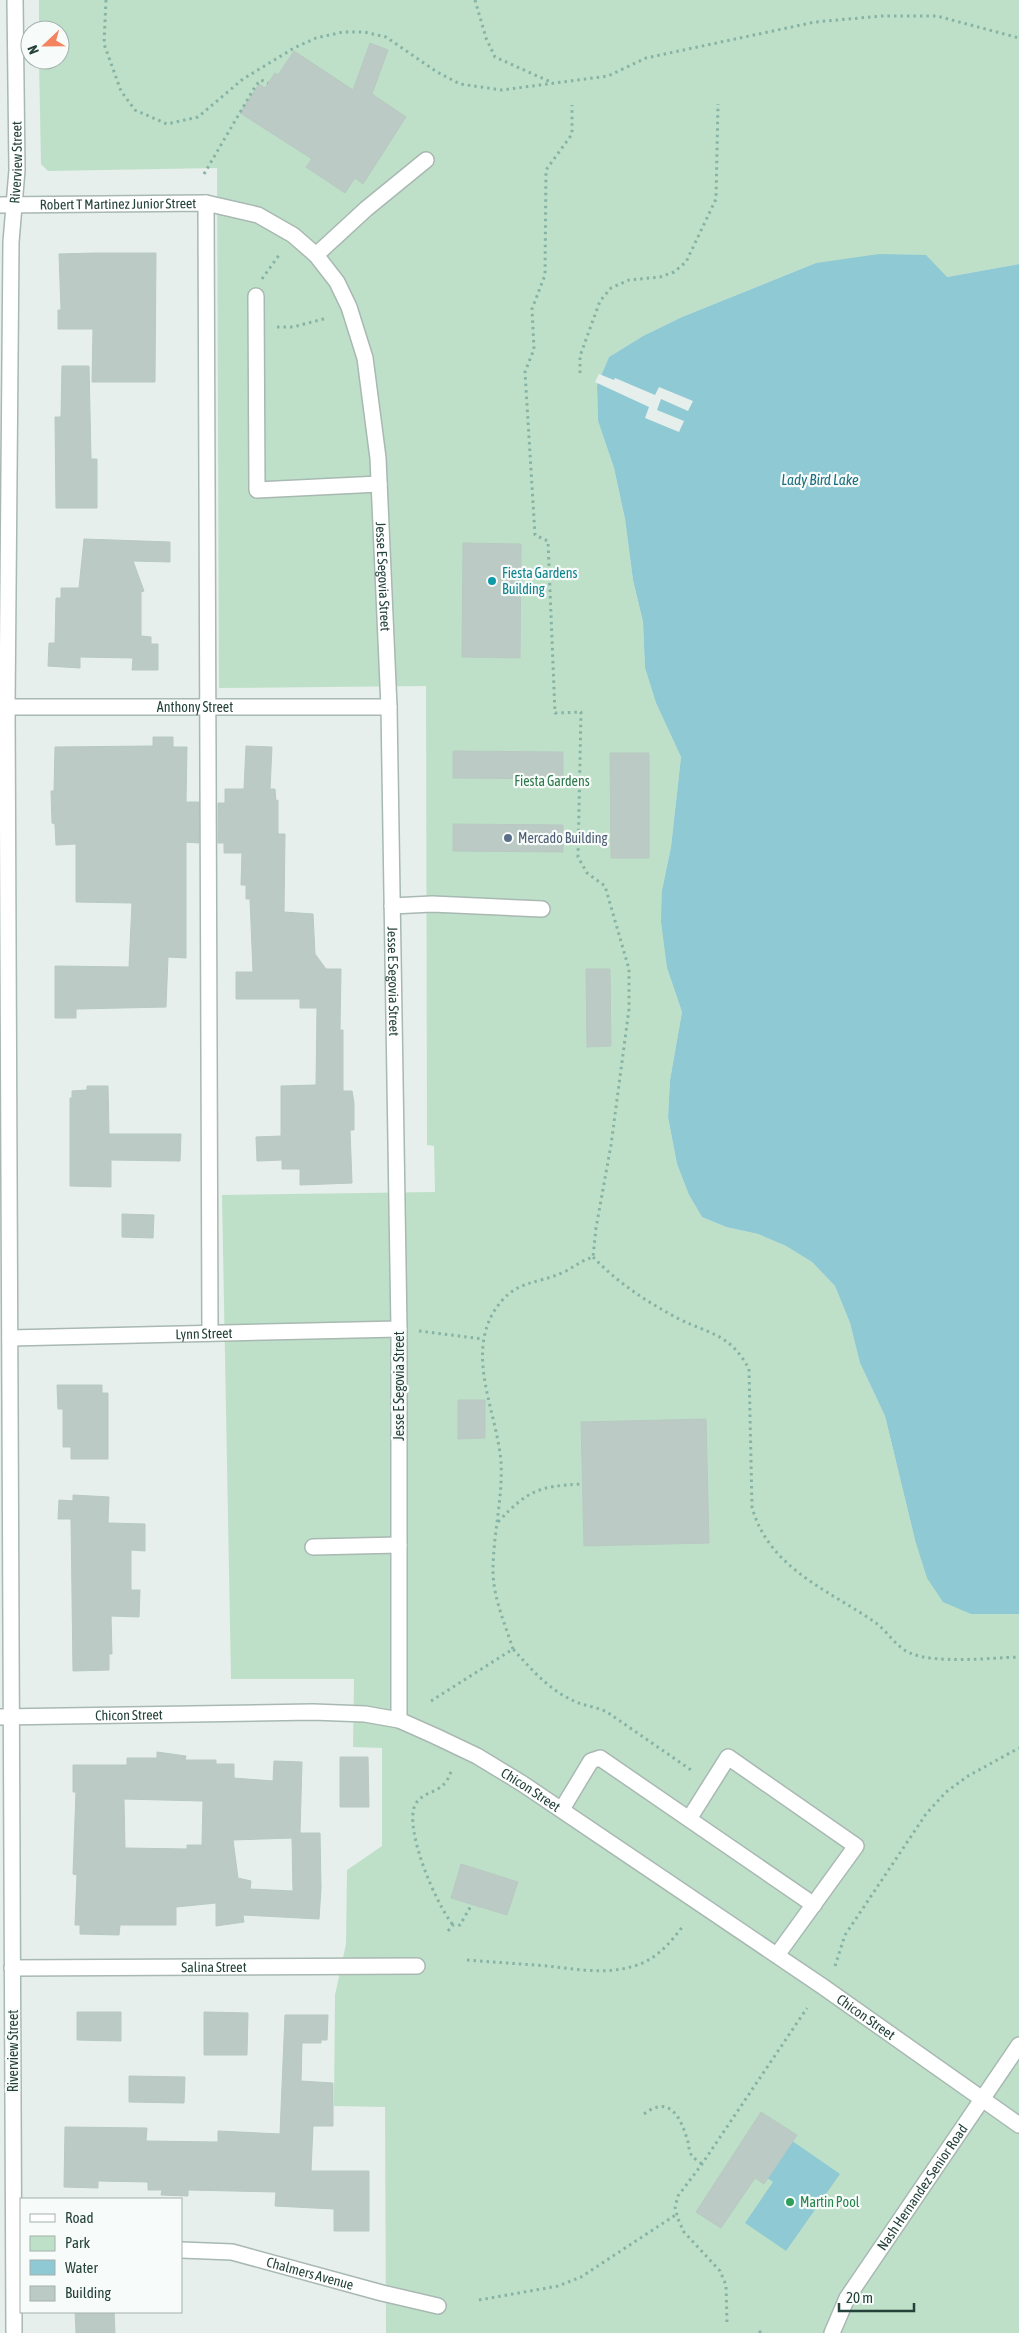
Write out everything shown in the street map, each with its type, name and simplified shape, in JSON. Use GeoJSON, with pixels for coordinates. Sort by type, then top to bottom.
{"type":"FeatureCollection","features":[{"type":"Feature","properties":{"kind":"street","name":"Riverview Street"},"geometry":{"type":"LineString","coordinates":[[14,2333],[18,2249],[6,1717],[10,1338],[5,1210],[4,707],[11,242],[7,204],[17,170],[16,0]]}},
{"type":"Feature","properties":{"kind":"street"},"geometry":{"type":"LineString","coordinates":[[316,255],[366,209],[426,160]]}},
{"type":"Feature","properties":{"kind":"street","name":"Robert T Martinez Junior Street"},"geometry":{"type":"LineString","coordinates":[[7,204],[206,203],[258,215],[293,235],[316,255]]}},
{"type":"Feature","properties":{"kind":"street"},"geometry":{"type":"LineString","coordinates":[[206,203],[210,1333]]}},
{"type":"Feature","properties":{"kind":"street","name":"Jesse E Segovia Street"},"geometry":{"type":"LineString","coordinates":[[316,255],[337,282],[349,307],[365,358],[379,484],[389,707],[399,1329],[400,1720]]}},
{"type":"Feature","properties":{"kind":"street"},"geometry":{"type":"LineString","coordinates":[[256,296],[258,490],[379,484]]}},
{"type":"Feature","properties":{"kind":"street","name":"Anthony Street"},"geometry":{"type":"LineString","coordinates":[[4,707],[389,707]]}},
{"type":"Feature","properties":{"kind":"street"},"geometry":{"type":"LineString","coordinates":[[392,906],[432,904],[542,909]]}},
{"type":"Feature","properties":{"kind":"street","name":"Lynn Street"},"geometry":{"type":"LineString","coordinates":[[10,1338],[399,1329]]}},
{"type":"Feature","properties":{"kind":"street"},"geometry":{"type":"LineString","coordinates":[[313,1547],[399,1545]]}},
{"type":"Feature","properties":{"kind":"street","name":"Chicon Street"},"geometry":{"type":"LineString","coordinates":[[6,1717],[313,1712],[365,1714],[400,1720],[477,1756],[562,1810],[777,1955],[1019,2125]]}},
{"type":"Feature","properties":{"kind":"street"},"geometry":{"type":"LineString","coordinates":[[689,1819],[728,1757],[856,1846],[777,1955]]}},
{"type":"Feature","properties":{"kind":"street"},"geometry":{"type":"LineString","coordinates":[[562,1810],[591,1761],[600,1758],[814,1905]]}},
{"type":"Feature","properties":{"kind":"street","name":"Salina Street"},"geometry":{"type":"LineString","coordinates":[[12,1968],[417,1966]]}},
{"type":"Feature","properties":{"kind":"street","name":"Nash Hernandez Senior Road"},"geometry":{"type":"LineString","coordinates":[[832,2333],[847,2298],[1019,2045]]}},
{"type":"Feature","properties":{"kind":"street","name":"Chalmers Avenue"},"geometry":{"type":"LineString","coordinates":[[182,2250],[232,2252],[382,2293],[438,2306]]}},
{"type":"Feature","properties":{"kind":"path"},"geometry":{"type":"LineString","coordinates":[[106,0],[104,44],[121,90],[135,110],[167,124],[198,117],[243,79],[294,48],[316,38],[343,32],[364,32],[386,38],[460,84],[502,90],[608,76],[646,58],[814,22],[873,16],[937,16],[1019,38]]}},
{"type":"Feature","properties":{"kind":"path"},"geometry":{"type":"LineString","coordinates":[[474,0],[486,38],[495,57],[553,84]]}},
{"type":"Feature","properties":{"kind":"path"},"geometry":{"type":"LineString","coordinates":[[204,174],[256,85],[262,80],[268,83]]}},
{"type":"Feature","properties":{"kind":"path"},"geometry":{"type":"LineString","coordinates":[[580,373],[580,356],[600,301],[611,288],[629,280],[660,277],[674,272],[686,262],[716,199],[718,104]]}},
{"type":"Feature","properties":{"kind":"path"},"geometry":{"type":"LineString","coordinates":[[572,105],[572,134],[546,170],[545,275],[532,309],[534,349],[525,372],[526,415],[535,535],[548,541],[555,713],[581,712],[578,857],[587,873],[606,886],[625,951],[628,970],[629,1009],[611,1145],[596,1228],[593,1257]]}},
{"type":"Feature","properties":{"kind":"path"},"geometry":{"type":"LineString","coordinates":[[256,296],[257,285],[279,255]]}},
{"type":"Feature","properties":{"kind":"path"},"geometry":{"type":"LineString","coordinates":[[256,327],[293,327],[327,318]]}},
{"type":"Feature","properties":{"kind":"path"},"geometry":{"type":"LineString","coordinates":[[593,1257],[566,1271],[527,1283],[508,1293],[493,1314],[483,1339],[485,1387],[495,1423],[501,1461],[501,1491],[493,1573],[500,1607],[513,1649],[555,1690],[576,1702],[592,1705],[607,1712],[712,1784]]}},
{"type":"Feature","properties":{"kind":"path"},"geometry":{"type":"LineString","coordinates":[[593,1257],[620,1283],[647,1300],[680,1319],[730,1342],[749,1368],[752,1507],[756,1520],[766,1538],[799,1575],[878,1624],[908,1653],[931,1658],[1019,1658]]}},
{"type":"Feature","properties":{"kind":"path"},"geometry":{"type":"LineString","coordinates":[[399,1329],[483,1339]]}},
{"type":"Feature","properties":{"kind":"path"},"geometry":{"type":"LineString","coordinates":[[497,1523],[521,1498],[536,1490],[555,1486],[582,1484]]}},
{"type":"Feature","properties":{"kind":"path"},"geometry":{"type":"LineString","coordinates":[[431,1701],[513,1649]]}},
{"type":"Feature","properties":{"kind":"path"},"geometry":{"type":"LineString","coordinates":[[835,1966],[845,1935],[926,1814],[946,1792],[968,1776],[1019,1748]]}},
{"type":"Feature","properties":{"kind":"path"},"geometry":{"type":"LineString","coordinates":[[451,1772],[442,1786],[418,1800],[413,1813],[419,1852],[426,1876],[453,1925]]}},
{"type":"Feature","properties":{"kind":"path"},"geometry":{"type":"LineString","coordinates":[[453,1925],[460,1925],[472,1904]]}},
{"type":"Feature","properties":{"kind":"path"},"geometry":{"type":"LineString","coordinates":[[448,1931],[453,1925]]}},
{"type":"Feature","properties":{"kind":"path"},"geometry":{"type":"LineString","coordinates":[[467,1960],[588,1970],[621,1969],[635,1966],[658,1954],[673,1940],[683,1926]]}},
{"type":"Feature","properties":{"kind":"path"},"geometry":{"type":"LineString","coordinates":[[727,2322],[726,2285],[720,2272],[684,2232],[675,2206],[678,2196],[702,2164],[807,2008]]}},
{"type":"Feature","properties":{"kind":"path"},"geometry":{"type":"LineString","coordinates":[[644,2114],[654,2106],[662,2105],[671,2109],[682,2126],[692,2156],[702,2164]]}},
{"type":"Feature","properties":{"kind":"path"},"geometry":{"type":"LineString","coordinates":[[479,2300],[558,2286],[581,2277],[677,2214]]}},
{"type":"Feature","properties":{"kind":"green space","name":"Fiesta Gardens"},"geometry":{"type":"Polygon","coordinates":[[[39,0],[1019,0],[1019,264],[947,277],[816,263],[682,317],[643,336],[609,357],[597,385],[598,421],[614,468],[625,519],[633,580],[643,622],[645,668],[656,703],[681,757],[671,847],[662,890],[667,968],[682,1012],[670,1080],[668,1117],[677,1164],[689,1195],[702,1217],[726,1227],[758,1234],[786,1246],[812,1262],[835,1286],[850,1323],[860,1363],[885,1416],[915,1540],[971,1614],[1019,1614],[1019,2333],[386,2333],[385,2107],[334,2106],[335,1995],[346,1944],[347,1870],[382,1846],[382,1748],[353,1747],[354,1679],[231,1679],[222,1195],[435,1192],[434,1146],[427,1145],[426,686],[219,688],[217,168],[48,171],[41,164],[39,70],[70,70],[70,20],[39,20],[39,0]]]}},
{"type":"Feature","properties":{"kind":"water","name":"Lady Bird Lake"},"geometry":{"type":"Polygon","coordinates":[[[879,254],[926,255],[947,277],[1019,264],[1019,1614],[971,1614],[943,1602],[927,1578],[915,1540],[885,1416],[860,1363],[850,1323],[835,1286],[812,1262],[786,1246],[758,1234],[726,1227],[702,1217],[689,1195],[677,1164],[668,1117],[670,1080],[682,1012],[667,968],[661,921],[662,890],[671,847],[681,757],[656,703],[645,668],[643,622],[633,580],[625,519],[614,468],[598,421],[597,385],[609,357],[643,336],[682,317],[816,263],[879,254]]]}},
{"type":"Feature","properties":{"kind":"water","name":"Martin Pool"},"geometry":{"type":"Polygon","coordinates":[[[775,2129],[840,2174],[786,2251],[745,2223],[773,2182],[749,2165],[775,2129]]]}},
{"type":"Feature","properties":{"kind":"pier"},"geometry":{"type":"Polygon","coordinates":[[[599,374],[614,380],[615,378],[655,395],[659,387],[693,401],[688,411],[661,399],[657,410],[684,421],[679,432],[645,418],[649,407],[595,382],[599,374]]]}},
{"type":"Feature","properties":{"kind":"building"},"geometry":{"type":"Polygon","coordinates":[[[370,43],[388,50],[372,94],[406,117],[363,184],[355,178],[345,193],[306,167],[312,159],[240,113],[259,84],[265,88],[275,73],[278,75],[294,51],[353,90],[370,43]]]}},
{"type":"Feature","properties":{"kind":"building"},"geometry":{"type":"Polygon","coordinates":[[[156,253],[155,382],[92,382],[93,329],[58,329],[58,310],[61,310],[59,254],[156,253]]]}},
{"type":"Feature","properties":{"kind":"building"},"geometry":{"type":"Polygon","coordinates":[[[62,366],[89,366],[91,459],[97,459],[97,508],[56,508],[55,417],[61,417],[62,366]]]}},
{"type":"Feature","properties":{"kind":"building"},"geometry":{"type":"Polygon","coordinates":[[[84,539],[170,542],[170,562],[133,561],[144,591],[141,592],[141,636],[151,637],[151,644],[158,644],[158,670],[132,670],[133,658],[80,657],[80,668],[48,666],[49,643],[55,643],[56,598],[61,598],[61,588],[79,588],[84,539]]]}},
{"type":"Feature","properties":{"kind":"building","name":"Fiesta Gardens Building"},"geometry":{"type":"Polygon","coordinates":[[[463,543],[521,544],[520,658],[462,657],[463,543]]]}},
{"type":"Feature","properties":{"kind":"building"},"geometry":{"type":"Polygon","coordinates":[[[153,737],[173,737],[173,747],[187,747],[186,802],[199,802],[199,843],[186,842],[186,958],[168,957],[166,1007],[76,1009],[76,1018],[55,1018],[55,966],[129,967],[132,903],[76,902],[76,844],[56,845],[55,824],[52,823],[51,791],[54,791],[55,747],[153,746],[153,737]]]}},
{"type":"Feature","properties":{"kind":"building"},"geometry":{"type":"Polygon","coordinates":[[[246,746],[272,747],[270,789],[275,789],[276,801],[278,800],[278,834],[285,834],[284,912],[313,914],[315,954],[326,969],[341,969],[340,1030],[343,1030],[343,1091],[352,1091],[354,1103],[354,1130],[350,1130],[352,1183],[300,1185],[300,1169],[282,1169],[282,1160],[257,1161],[256,1137],[281,1136],[281,1086],[316,1085],[317,1008],[300,1008],[300,999],[236,999],[236,972],[253,972],[250,899],[246,899],[246,885],[241,885],[242,853],[224,853],[224,843],[218,843],[218,803],[225,803],[225,789],[244,789],[246,746]]]}},
{"type":"Feature","properties":{"kind":"building"},"geometry":{"type":"Polygon","coordinates":[[[453,751],[563,752],[563,779],[453,778],[453,751]]]}},
{"type":"Feature","properties":{"kind":"building"},"geometry":{"type":"Polygon","coordinates":[[[610,753],[649,753],[649,858],[611,858],[610,753]]]}},
{"type":"Feature","properties":{"kind":"building","name":"Mercado Building"},"geometry":{"type":"Polygon","coordinates":[[[453,824],[563,825],[563,852],[453,851],[453,824]]]}},
{"type":"Feature","properties":{"kind":"building"},"geometry":{"type":"Polygon","coordinates":[[[586,969],[610,969],[611,1046],[587,1047],[586,969]]]}},
{"type":"Feature","properties":{"kind":"building"},"geometry":{"type":"Polygon","coordinates":[[[87,1086],[108,1086],[109,1134],[181,1134],[180,1161],[111,1160],[111,1187],[70,1186],[70,1098],[72,1098],[72,1091],[87,1090],[87,1086]]]}},
{"type":"Feature","properties":{"kind":"building"},"geometry":{"type":"Polygon","coordinates":[[[122,1214],[154,1215],[153,1238],[122,1237],[122,1214]]]}},
{"type":"Feature","properties":{"kind":"building"},"geometry":{"type":"Polygon","coordinates":[[[57,1385],[102,1385],[102,1393],[108,1393],[108,1459],[71,1459],[71,1447],[63,1447],[63,1409],[58,1409],[57,1385]]]}},
{"type":"Feature","properties":{"kind":"building"},"geometry":{"type":"Polygon","coordinates":[[[458,1400],[485,1400],[485,1438],[458,1439],[458,1400]]]}},
{"type":"Feature","properties":{"kind":"building"},"geometry":{"type":"Polygon","coordinates":[[[706,1419],[709,1543],[584,1546],[581,1422],[706,1419]]]}},
{"type":"Feature","properties":{"kind":"building"},"geometry":{"type":"Polygon","coordinates":[[[73,1495],[109,1497],[108,1523],[145,1524],[145,1551],[131,1550],[131,1590],[140,1590],[139,1617],[111,1616],[112,1654],[109,1654],[109,1670],[73,1671],[71,1519],[58,1519],[59,1500],[73,1501],[73,1495]]]}},
{"type":"Feature","properties":{"kind":"building"},"geometry":{"type":"Polygon","coordinates":[[[157,1752],[186,1756],[185,1760],[216,1760],[216,1764],[234,1764],[234,1778],[273,1781],[274,1761],[302,1762],[300,1833],[320,1833],[321,1888],[319,1919],[243,1915],[244,1922],[216,1926],[216,1903],[176,1907],[176,1925],[120,1925],[119,1935],[80,1934],[80,1925],[75,1925],[77,1875],[73,1874],[76,1792],[73,1792],[73,1765],[127,1765],[127,1758],[157,1758],[157,1752]],[[124,1799],[125,1848],[187,1849],[187,1845],[202,1845],[203,1801],[124,1799]],[[292,1838],[233,1840],[238,1878],[251,1881],[250,1889],[293,1891],[292,1838]]]}},
{"type":"Feature","properties":{"kind":"building"},"geometry":{"type":"Polygon","coordinates":[[[340,1757],[368,1757],[369,1807],[340,1807],[340,1757]]]}},
{"type":"Feature","properties":{"kind":"building"},"geometry":{"type":"Polygon","coordinates":[[[461,1864],[518,1882],[507,1915],[451,1898],[461,1864]]]}},
{"type":"Feature","properties":{"kind":"building"},"geometry":{"type":"Polygon","coordinates":[[[77,2012],[121,2012],[121,2041],[77,2040],[77,2012]]]}},
{"type":"Feature","properties":{"kind":"building"},"geometry":{"type":"Polygon","coordinates":[[[204,2012],[248,2013],[247,2055],[204,2055],[204,2012]]]}},
{"type":"Feature","properties":{"kind":"building"},"geometry":{"type":"Polygon","coordinates":[[[285,2015],[328,2015],[327,2040],[321,2040],[321,2043],[302,2043],[301,2081],[333,2083],[333,2126],[313,2126],[311,2171],[369,2171],[369,2231],[334,2231],[334,2209],[275,2206],[276,2192],[188,2190],[188,2196],[161,2195],[162,2190],[148,2190],[148,2182],[98,2181],[98,2188],[64,2187],[65,2127],[147,2128],[146,2141],[218,2142],[218,2131],[280,2134],[285,2015]]]}},
{"type":"Feature","properties":{"kind":"building"},"geometry":{"type":"Polygon","coordinates":[[[129,2076],[185,2077],[184,2103],[129,2102],[129,2076]]]}},
{"type":"Feature","properties":{"kind":"building"},"geometry":{"type":"Polygon","coordinates":[[[761,2112],[797,2135],[764,2184],[755,2178],[721,2228],[696,2212],[761,2112]]]}},
{"type":"Feature","properties":{"kind":"building"},"geometry":{"type":"Polygon","coordinates":[[[75,2313],[114,2313],[115,2333],[76,2333],[75,2313]]]}},
{"type":"Feature","properties":{"kind":"place","name":"Fiesta Gardens Building"},"geometry":{"type":"Point","coordinates":[492,581]}},
{"type":"Feature","properties":{"kind":"place","name":"Mercado Building"},"geometry":{"type":"Point","coordinates":[508,838]}},
{"type":"Feature","properties":{"kind":"place","name":"Martin Pool"},"geometry":{"type":"Point","coordinates":[790,2202]}}]}
